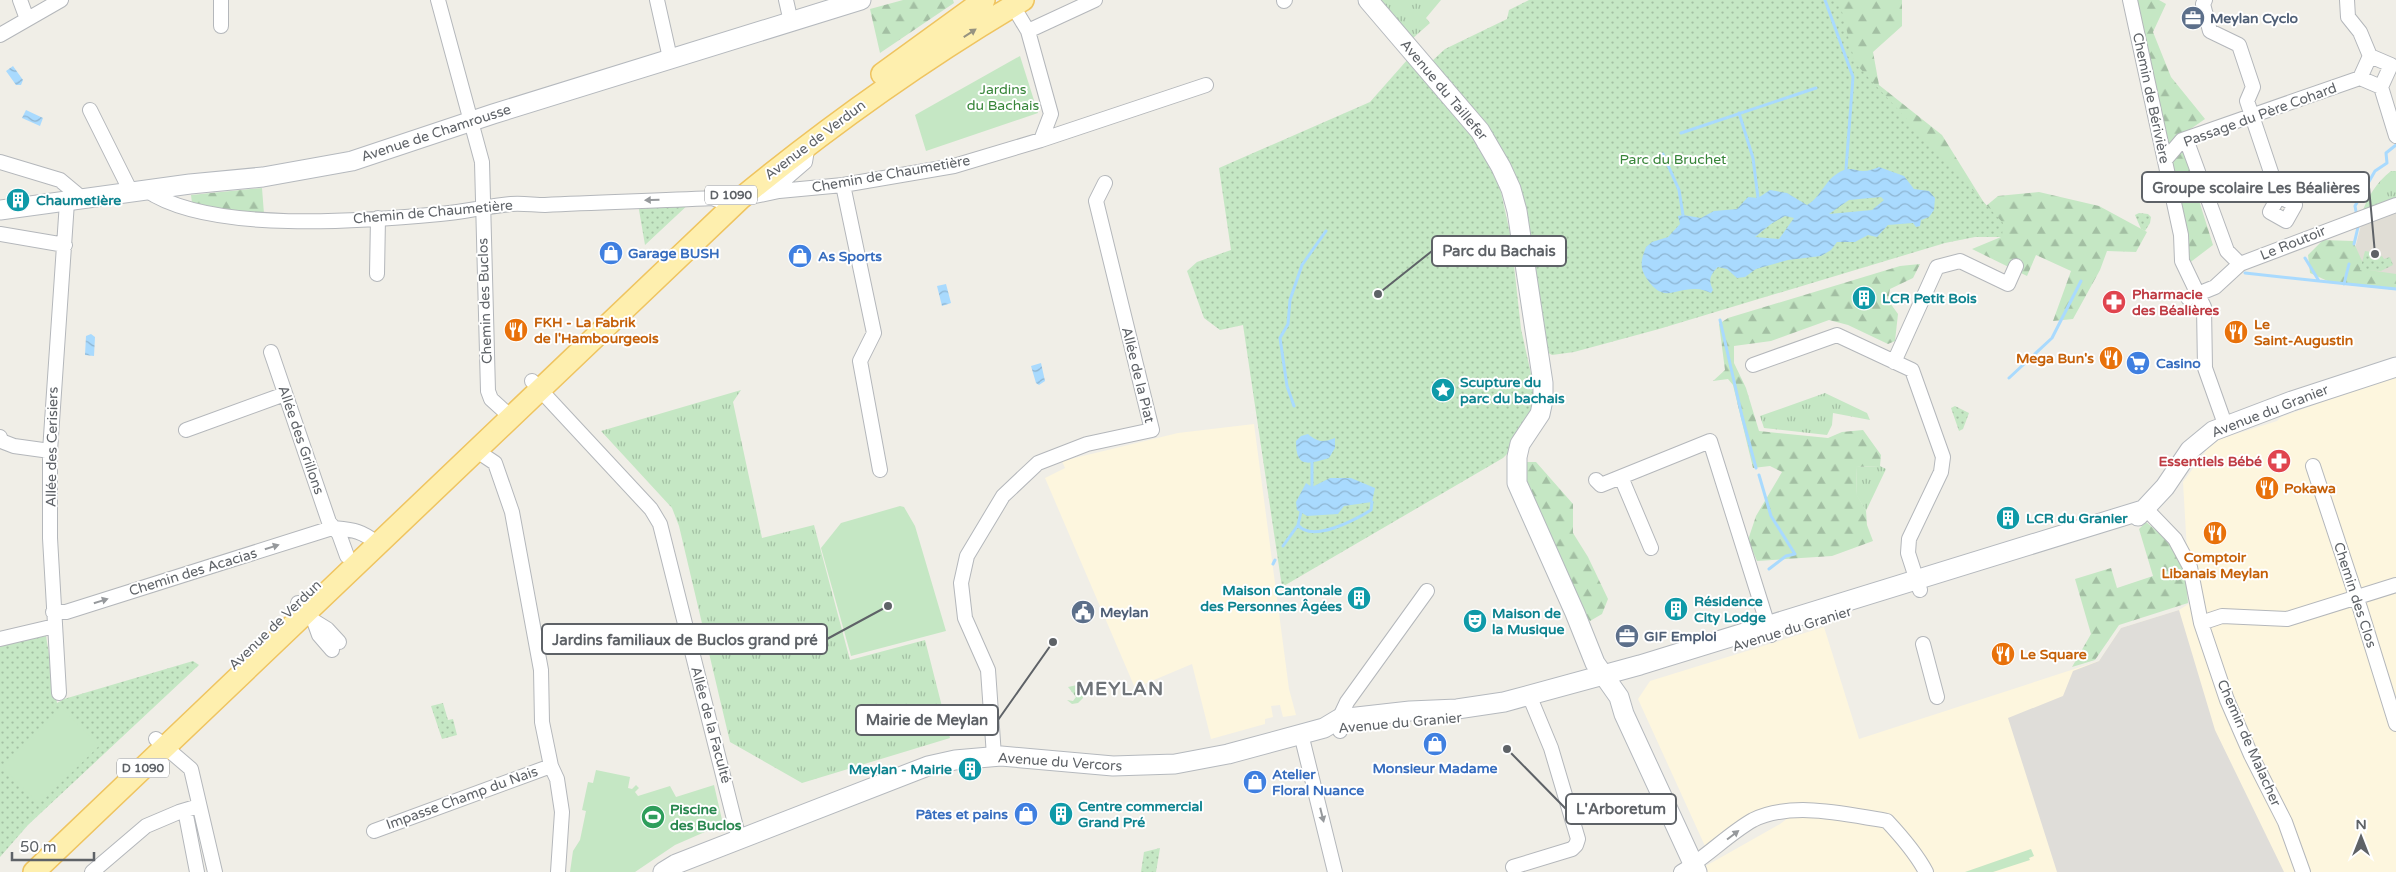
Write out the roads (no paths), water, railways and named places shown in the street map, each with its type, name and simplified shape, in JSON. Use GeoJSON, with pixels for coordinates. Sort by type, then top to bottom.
{"type":"FeatureCollection","features":[{"type":"Feature","properties":{"kind":"main road","name":"Avenue de Verdun"},"geometry":{"type":"LineString","coordinates":[[732,200],[748,178],[849,99],[984,0]]}},
{"type":"Feature","properties":{"kind":"main road","name":"Avenue de Verdun"},"geometry":{"type":"LineString","coordinates":[[20,872],[306,612],[501,408],[537,385],[732,200],[875,94],[1018,1]]}},
{"type":"Feature","properties":{"kind":"main road","name":"Avenue de Verdun"},"geometry":{"type":"LineString","coordinates":[[306,612],[347,556],[373,540],[477,451],[501,408]]}},
{"type":"Feature","properties":{"kind":"main road","name":"Avenue de Verdun"},"geometry":{"type":"LineString","coordinates":[[34,872],[160,743]]}},
{"type":"Feature","properties":{"kind":"street"},"geometry":{"type":"LineString","coordinates":[[20,0],[27,19]]}},
{"type":"Feature","properties":{"kind":"street"},"geometry":{"type":"LineString","coordinates":[[0,35],[61,0]]}},
{"type":"Feature","properties":{"kind":"street"},"geometry":{"type":"LineString","coordinates":[[220,26],[221,0]]}},
{"type":"Feature","properties":{"kind":"street","name":"Chemin des Buclos"},"geometry":{"type":"LineString","coordinates":[[438,0],[482,162],[485,335],[501,408]]}},
{"type":"Feature","properties":{"kind":"street"},"geometry":{"type":"LineString","coordinates":[[657,0],[670,58]]}},
{"type":"Feature","properties":{"kind":"street"},"geometry":{"type":"LineString","coordinates":[[786,0],[791,22]]}},
{"type":"Feature","properties":{"kind":"street","name":"Avenue de Chamrousse"},"geometry":{"type":"LineString","coordinates":[[0,210],[139,191],[263,177],[344,163],[670,58],[861,0]]}},
{"type":"Feature","properties":{"kind":"street"},"geometry":{"type":"LineString","coordinates":[[1027,27],[1095,0]]}},
{"type":"Feature","properties":{"kind":"street","name":"Avenue du Taillefer"},"geometry":{"type":"LineString","coordinates":[[1368,0],[1480,131],[1493,150],[1511,189],[1522,235],[1543,383],[1540,414],[1520,444],[1517,457],[1517,483],[1575,613],[1595,663],[1619,697],[1624,714],[1691,870]]}},
{"type":"Feature","properties":{"kind":"street","name":"Chemin de Bérivière"},"geometry":{"type":"LineString","coordinates":[[2130,0],[2181,235],[2182,261],[2193,296],[2204,307],[2204,360],[2226,427]]}},
{"type":"Feature","properties":{"kind":"street"},"geometry":{"type":"LineString","coordinates":[[2205,0],[2203,4],[2210,31],[2239,45],[2252,87],[2247,101],[2280,196]]}},
{"type":"Feature","properties":{"kind":"street"},"geometry":{"type":"LineString","coordinates":[[2348,0],[2358,13],[2360,32],[2370,56],[2360,78],[2381,87]]}},
{"type":"Feature","properties":{"kind":"street"},"geometry":{"type":"LineString","coordinates":[[1018,1],[1051,114],[1041,140]]}},
{"type":"Feature","properties":{"kind":"street"},"geometry":{"type":"LineString","coordinates":[[2370,56],[2393,64],[2381,87],[2396,136]]}},
{"type":"Feature","properties":{"kind":"street","name":"Passage du Père Cohard"},"geometry":{"type":"LineString","coordinates":[[2165,160],[2182,140],[2252,114],[2360,78]]}},
{"type":"Feature","properties":{"kind":"street","name":"Chemin de Chaumetière"},"geometry":{"type":"LineString","coordinates":[[139,191],[178,205],[244,218],[321,221],[483,209],[512,204],[542,205],[712,198],[732,200],[844,185],[954,166],[1041,140],[1206,86]]}},
{"type":"Feature","properties":{"kind":"street"},"geometry":{"type":"LineString","coordinates":[[90,110],[139,191]]}},
{"type":"Feature","properties":{"kind":"street"},"geometry":{"type":"LineString","coordinates":[[2186,139],[2227,251],[2240,264]]}},
{"type":"Feature","properties":{"kind":"street","name":"Chemin de Chaumetière"},"geometry":{"type":"LineString","coordinates":[[768,194],[805,162],[808,143]]}},
{"type":"Feature","properties":{"kind":"street"},"geometry":{"type":"LineString","coordinates":[[0,162],[60,180],[75,201]]}},
{"type":"Feature","properties":{"kind":"street","name":"Allée de la Piat"},"geometry":{"type":"LineString","coordinates":[[994,756],[988,670],[965,618],[961,584],[967,556],[1003,496],[1038,463],[1087,444],[1152,430],[1096,201],[1105,183]]}},
{"type":"Feature","properties":{"kind":"street"},"geometry":{"type":"LineString","coordinates":[[844,185],[874,333],[860,361],[880,470]]}},
{"type":"Feature","properties":{"kind":"street","name":"Allée des Cerisiers"},"geometry":{"type":"LineString","coordinates":[[59,693],[54,612],[50,451],[65,245],[75,201]]}},
{"type":"Feature","properties":{"kind":"street","name":"Le Routoir"},"geometry":{"type":"LineString","coordinates":[[2193,296],[2215,287],[2240,264],[2396,205]]}},
{"type":"Feature","properties":{"kind":"street"},"geometry":{"type":"LineString","coordinates":[[377,274],[378,218]]}},
{"type":"Feature","properties":{"kind":"street"},"geometry":{"type":"LineString","coordinates":[[0,234],[65,245]]}},
{"type":"Feature","properties":{"kind":"street"},"geometry":{"type":"LineString","coordinates":[[1894,362],[1937,267],[1960,261],[2008,284],[2016,266]]}},
{"type":"Feature","properties":{"kind":"street"},"geometry":{"type":"LineString","coordinates":[[1753,365],[1837,335],[1912,370],[1943,457],[1941,472],[1909,539],[1908,553],[1918,586]]}},
{"type":"Feature","properties":{"kind":"street","name":"Allée des Grillons"},"geometry":{"type":"LineString","coordinates":[[271,352],[332,528],[342,539],[347,556]]}},
{"type":"Feature","properties":{"kind":"street","name":"Avenue du Granier"},"geometry":{"type":"LineString","coordinates":[[1334,726],[1482,716],[1918,586],[2146,509],[2168,484],[2190,450],[2204,437],[2292,401],[2396,367]]}},
{"type":"Feature","properties":{"kind":"street","name":"Allée de la Faculté"},"geometry":{"type":"LineString","coordinates":[[537,385],[651,509],[660,524],[739,840]]}},
{"type":"Feature","properties":{"kind":"street"},"geometry":{"type":"LineString","coordinates":[[186,430],[285,394]]}},
{"type":"Feature","properties":{"kind":"street"},"geometry":{"type":"LineString","coordinates":[[0,437],[1,441],[14,446],[50,451]]}},
{"type":"Feature","properties":{"kind":"street"},"geometry":{"type":"LineString","coordinates":[[1596,480],[1601,485],[1710,442],[1770,629]]}},
{"type":"Feature","properties":{"kind":"street"},"geometry":{"type":"LineString","coordinates":[[477,451],[495,463],[512,512],[541,670],[542,722],[551,766],[557,779],[562,812],[558,872]]}},
{"type":"Feature","properties":{"kind":"street","name":"Chemin des Clos"},"geometry":{"type":"LineString","coordinates":[[2313,466],[2396,724]]}},
{"type":"Feature","properties":{"kind":"street"},"geometry":{"type":"LineString","coordinates":[[1622,477],[1651,548]]}},
{"type":"Feature","properties":{"kind":"street","name":"Chemin de Malacher"},"geometry":{"type":"LineString","coordinates":[[2146,509],[2175,539],[2190,567],[2201,623],[2227,700],[2251,755],[2285,822],[2303,872]]}},
{"type":"Feature","properties":{"kind":"street"},"geometry":{"type":"LineString","coordinates":[[332,528],[353,529],[373,540]]}},
{"type":"Feature","properties":{"kind":"street","name":"Chemin des Acacias"},"geometry":{"type":"LineString","coordinates":[[54,612],[66,612],[332,528]]}},
{"type":"Feature","properties":{"kind":"street"},"geometry":{"type":"LineString","coordinates":[[2201,623],[2222,616],[2287,619],[2396,585]]}},
{"type":"Feature","properties":{"kind":"street"},"geometry":{"type":"LineString","coordinates":[[1334,726],[1349,698],[1428,592]]}},
{"type":"Feature","properties":{"kind":"street"},"geometry":{"type":"LineString","coordinates":[[306,612],[327,629],[335,646]]}},
{"type":"Feature","properties":{"kind":"street"},"geometry":{"type":"LineString","coordinates":[[0,639],[55,626]]}},
{"type":"Feature","properties":{"kind":"street"},"geometry":{"type":"LineString","coordinates":[[1923,644],[1937,698]]}},
{"type":"Feature","properties":{"kind":"street"},"geometry":{"type":"LineString","coordinates":[[1513,867],[1572,850],[1578,839],[1551,748],[1532,701]]}},
{"type":"Feature","properties":{"kind":"street","name":"Avenue du Vercors"},"geometry":{"type":"LineString","coordinates":[[663,872],[676,864],[928,766],[955,760],[994,756],[1040,758],[1112,766],[1155,766],[1189,762],[1334,726]]}},
{"type":"Feature","properties":{"kind":"street"},"geometry":{"type":"LineString","coordinates":[[1300,734],[1335,872]]}},
{"type":"Feature","properties":{"kind":"street"},"geometry":{"type":"LineString","coordinates":[[160,743],[191,769],[215,872]]}},
{"type":"Feature","properties":{"kind":"street","name":"Impasse Champ du Nais"},"geometry":{"type":"LineString","coordinates":[[374,830],[551,766]]}},
{"type":"Feature","properties":{"kind":"street"},"geometry":{"type":"LineString","coordinates":[[92,872],[146,826],[199,806]]}},
{"type":"Feature","properties":{"kind":"street"},"geometry":{"type":"LineString","coordinates":[[185,810],[197,872]]}},
{"type":"Feature","properties":{"kind":"street"},"geometry":{"type":"LineString","coordinates":[[1691,870],[1754,820],[1788,810],[1840,813],[1887,821],[1906,845],[1911,848],[1926,872]]}},
{"type":"Feature","properties":{"kind":"water"},"geometry":{"type":"Polygon","coordinates":[[[13,66],[23,80],[21,85],[16,85],[6,71],[13,66]]]}},
{"type":"Feature","properties":{"kind":"water"},"geometry":{"type":"Polygon","coordinates":[[[26,110],[43,118],[40,126],[22,118],[26,110]]]}},
{"type":"Feature","properties":{"kind":"water"},"geometry":{"type":"Polygon","coordinates":[[[1879,167],[1904,176],[1914,189],[1929,191],[1935,198],[1934,210],[1929,217],[1921,220],[1920,226],[1916,227],[1913,223],[1888,225],[1877,237],[1868,235],[1855,242],[1837,242],[1831,250],[1821,256],[1788,260],[1756,269],[1745,277],[1737,278],[1727,269],[1718,267],[1711,278],[1713,290],[1711,293],[1688,289],[1664,293],[1653,287],[1644,275],[1642,263],[1646,247],[1652,242],[1668,237],[1680,224],[1678,216],[1701,218],[1714,211],[1737,209],[1748,197],[1758,198],[1770,190],[1787,193],[1807,205],[1817,197],[1837,173],[1847,169],[1865,171],[1879,167]],[[1881,197],[1849,200],[1829,214],[1872,210],[1884,200],[1881,197]],[[1785,216],[1755,237],[1779,239],[1794,218],[1785,216]]]}},
{"type":"Feature","properties":{"kind":"water"},"geometry":{"type":"Polygon","coordinates":[[[946,284],[951,303],[942,306],[937,286],[946,284]]]}},
{"type":"Feature","properties":{"kind":"water"},"geometry":{"type":"Polygon","coordinates":[[[91,334],[95,337],[94,356],[85,355],[86,336],[91,334]]]}},
{"type":"Feature","properties":{"kind":"water"},"geometry":{"type":"Polygon","coordinates":[[[1041,363],[1045,381],[1039,385],[1036,383],[1031,366],[1041,363]]]}},
{"type":"Feature","properties":{"kind":"water"},"geometry":{"type":"Polygon","coordinates":[[[1308,434],[1320,441],[1335,438],[1335,448],[1329,458],[1309,463],[1301,460],[1298,456],[1296,441],[1301,436],[1308,434]]]}},
{"type":"Feature","properties":{"kind":"water"},"geometry":{"type":"Polygon","coordinates":[[[1330,478],[1351,478],[1375,488],[1372,502],[1344,506],[1338,514],[1307,516],[1297,510],[1296,502],[1306,483],[1312,487],[1330,478]]]}},
{"type":"Feature","properties":{"kind":"waterway"},"geometry":{"type":"LineString","coordinates":[[1825,0],[1853,77],[1846,169]]}},
{"type":"Feature","properties":{"kind":"waterway"},"geometry":{"type":"LineString","coordinates":[[1681,133],[1816,88]]}},
{"type":"Feature","properties":{"kind":"waterway"},"geometry":{"type":"LineString","coordinates":[[1739,113],[1753,158],[1758,198]]}},
{"type":"Feature","properties":{"kind":"waterway"},"geometry":{"type":"LineString","coordinates":[[2357,217],[2355,206],[2375,171],[2387,163],[2386,153],[2396,145]]}},
{"type":"Feature","properties":{"kind":"waterway"},"geometry":{"type":"LineString","coordinates":[[1663,154],[1679,190],[1683,215]]}},
{"type":"Feature","properties":{"kind":"waterway"},"geometry":{"type":"LineString","coordinates":[[2354,244],[2359,223]]}},
{"type":"Feature","properties":{"kind":"waterway"},"geometry":{"type":"LineString","coordinates":[[1294,406],[1287,386],[1280,338],[1288,324],[1290,300],[1302,265],[1326,231]]}},
{"type":"Feature","properties":{"kind":"waterway"},"geometry":{"type":"LineString","coordinates":[[2305,258],[2319,281],[2396,289]]}},
{"type":"Feature","properties":{"kind":"waterway"},"geometry":{"type":"LineString","coordinates":[[2344,284],[2349,264]]}},
{"type":"Feature","properties":{"kind":"waterway"},"geometry":{"type":"LineString","coordinates":[[2245,273],[2319,281]]}},
{"type":"Feature","properties":{"kind":"waterway"},"geometry":{"type":"LineString","coordinates":[[2009,378],[2052,338],[2081,281]]}},
{"type":"Feature","properties":{"kind":"waterway"},"geometry":{"type":"LineString","coordinates":[[1720,320],[1756,468]]}},
{"type":"Feature","properties":{"kind":"waterway"},"geometry":{"type":"LineString","coordinates":[[1312,461],[1312,487]]}},
{"type":"Feature","properties":{"kind":"waterway"},"geometry":{"type":"LineString","coordinates":[[1759,475],[1771,516],[1795,554],[1786,556],[1769,569]]}},
{"type":"Feature","properties":{"kind":"waterway"},"geometry":{"type":"LineString","coordinates":[[1283,546],[1298,525],[1305,530],[1313,532],[1334,528],[1371,510],[1372,502]]}},
{"type":"Feature","properties":{"kind":"waterway"},"geometry":{"type":"LineString","coordinates":[[1298,525],[1301,512]]}},
{"type":"Feature","properties":{"kind":"waterway"},"geometry":{"type":"LineString","coordinates":[[1273,564],[1275,560]]}},
{"type":"Feature","properties":{"kind":"place","name":"Meylan Cyclo"},"geometry":{"type":"Point","coordinates":[2193,18]}},
{"type":"Feature","properties":{"kind":"place","name":"Chaumetière"},"geometry":{"type":"Point","coordinates":[18,200]}},
{"type":"Feature","properties":{"kind":"place","name":"Garage BUSH"},"geometry":{"type":"Point","coordinates":[611,253]}},
{"type":"Feature","properties":{"kind":"place","name":"Groupe scolaire Les Béalières"},"geometry":{"type":"Point","coordinates":[2375,254]}},
{"type":"Feature","properties":{"kind":"place","name":"As Sports"},"geometry":{"type":"Point","coordinates":[800,256]}},
{"type":"Feature","properties":{"kind":"place","name":"Parc du Bachais"},"geometry":{"type":"Point","coordinates":[1378,294]}},
{"type":"Feature","properties":{"kind":"place","name":"LCR Petit Bois"},"geometry":{"type":"Point","coordinates":[1864,298]}},
{"type":"Feature","properties":{"kind":"place","name":"Pharmacie des Béalières"},"geometry":{"type":"Point","coordinates":[2114,302]}},
{"type":"Feature","properties":{"kind":"place","name":"FKH - La Fabrik de l'Hambourgeois"},"geometry":{"type":"Point","coordinates":[516,330]}},
{"type":"Feature","properties":{"kind":"place","name":"Le Saint-Augustin"},"geometry":{"type":"Point","coordinates":[2236,332]}},
{"type":"Feature","properties":{"kind":"place","name":"Mega Bun's"},"geometry":{"type":"Point","coordinates":[2111,358]}},
{"type":"Feature","properties":{"kind":"place","name":"Casino"},"geometry":{"type":"Point","coordinates":[2138,363]}},
{"type":"Feature","properties":{"kind":"place","name":"Scupture du parc du bachais"},"geometry":{"type":"Point","coordinates":[1443,390]}},
{"type":"Feature","properties":{"kind":"place","name":"Essentiels Bébé"},"geometry":{"type":"Point","coordinates":[2279,461]}},
{"type":"Feature","properties":{"kind":"place","name":"Pokawa"},"geometry":{"type":"Point","coordinates":[2267,488]}},
{"type":"Feature","properties":{"kind":"place","name":"LCR du Granier"},"geometry":{"type":"Point","coordinates":[2008,518]}},
{"type":"Feature","properties":{"kind":"place","name":"Comptoir Libanais Meylan"},"geometry":{"type":"Point","coordinates":[2215,533]}},
{"type":"Feature","properties":{"kind":"place","name":"Maison Cantonale des Personnes Âgées"},"geometry":{"type":"Point","coordinates":[1359,598]}},
{"type":"Feature","properties":{"kind":"place","name":"Jardins familiaux de Buclos grand pré"},"geometry":{"type":"Point","coordinates":[888,606]}},
{"type":"Feature","properties":{"kind":"place","name":"Résidence City Lodge"},"geometry":{"type":"Point","coordinates":[1676,609]}},
{"type":"Feature","properties":{"kind":"place","name":"Meylan"},"geometry":{"type":"Point","coordinates":[1083,612]}},
{"type":"Feature","properties":{"kind":"place","name":"Maison de la Musique"},"geometry":{"type":"Point","coordinates":[1475,621]}},
{"type":"Feature","properties":{"kind":"place","name":"GIF Emploi"},"geometry":{"type":"Point","coordinates":[1627,636]}},
{"type":"Feature","properties":{"kind":"place","name":"Mairie de Meylan"},"geometry":{"type":"Point","coordinates":[1053,642]}},
{"type":"Feature","properties":{"kind":"place","name":"Le Square"},"geometry":{"type":"Point","coordinates":[2003,654]}},
{"type":"Feature","properties":{"kind":"place","name":"Monsieur Madame"},"geometry":{"type":"Point","coordinates":[1435,744]}},
{"type":"Feature","properties":{"kind":"place","name":"L'Arboretum"},"geometry":{"type":"Point","coordinates":[1507,749]}},
{"type":"Feature","properties":{"kind":"place","name":"Meylan - Mairie"},"geometry":{"type":"Point","coordinates":[970,769]}},
{"type":"Feature","properties":{"kind":"place","name":"Atelier Floral Nuance"},"geometry":{"type":"Point","coordinates":[1255,782]}},
{"type":"Feature","properties":{"kind":"place","name":"Pâtes et pains"},"geometry":{"type":"Point","coordinates":[1026,814]}},
{"type":"Feature","properties":{"kind":"place","name":"Centre commercial Grand Pré"},"geometry":{"type":"Point","coordinates":[1061,814]}},
{"type":"Feature","properties":{"kind":"place","name":"Piscine des Buclos"},"geometry":{"type":"Point","coordinates":[653,817]}},
{"type":"Feature","properties":{"kind":"district","name":"MEYLAN"},"geometry":{"type":"Point","coordinates":[1120,689]}},
{"type":"Feature","properties":{"kind":"park label","name":"Jardins du Bachais"},"geometry":{"type":"Point","coordinates":[1003,98]}},
{"type":"Feature","properties":{"kind":"park label","name":"Parc du Bruchet"},"geometry":{"type":"Point","coordinates":[1673,159]}}]}
